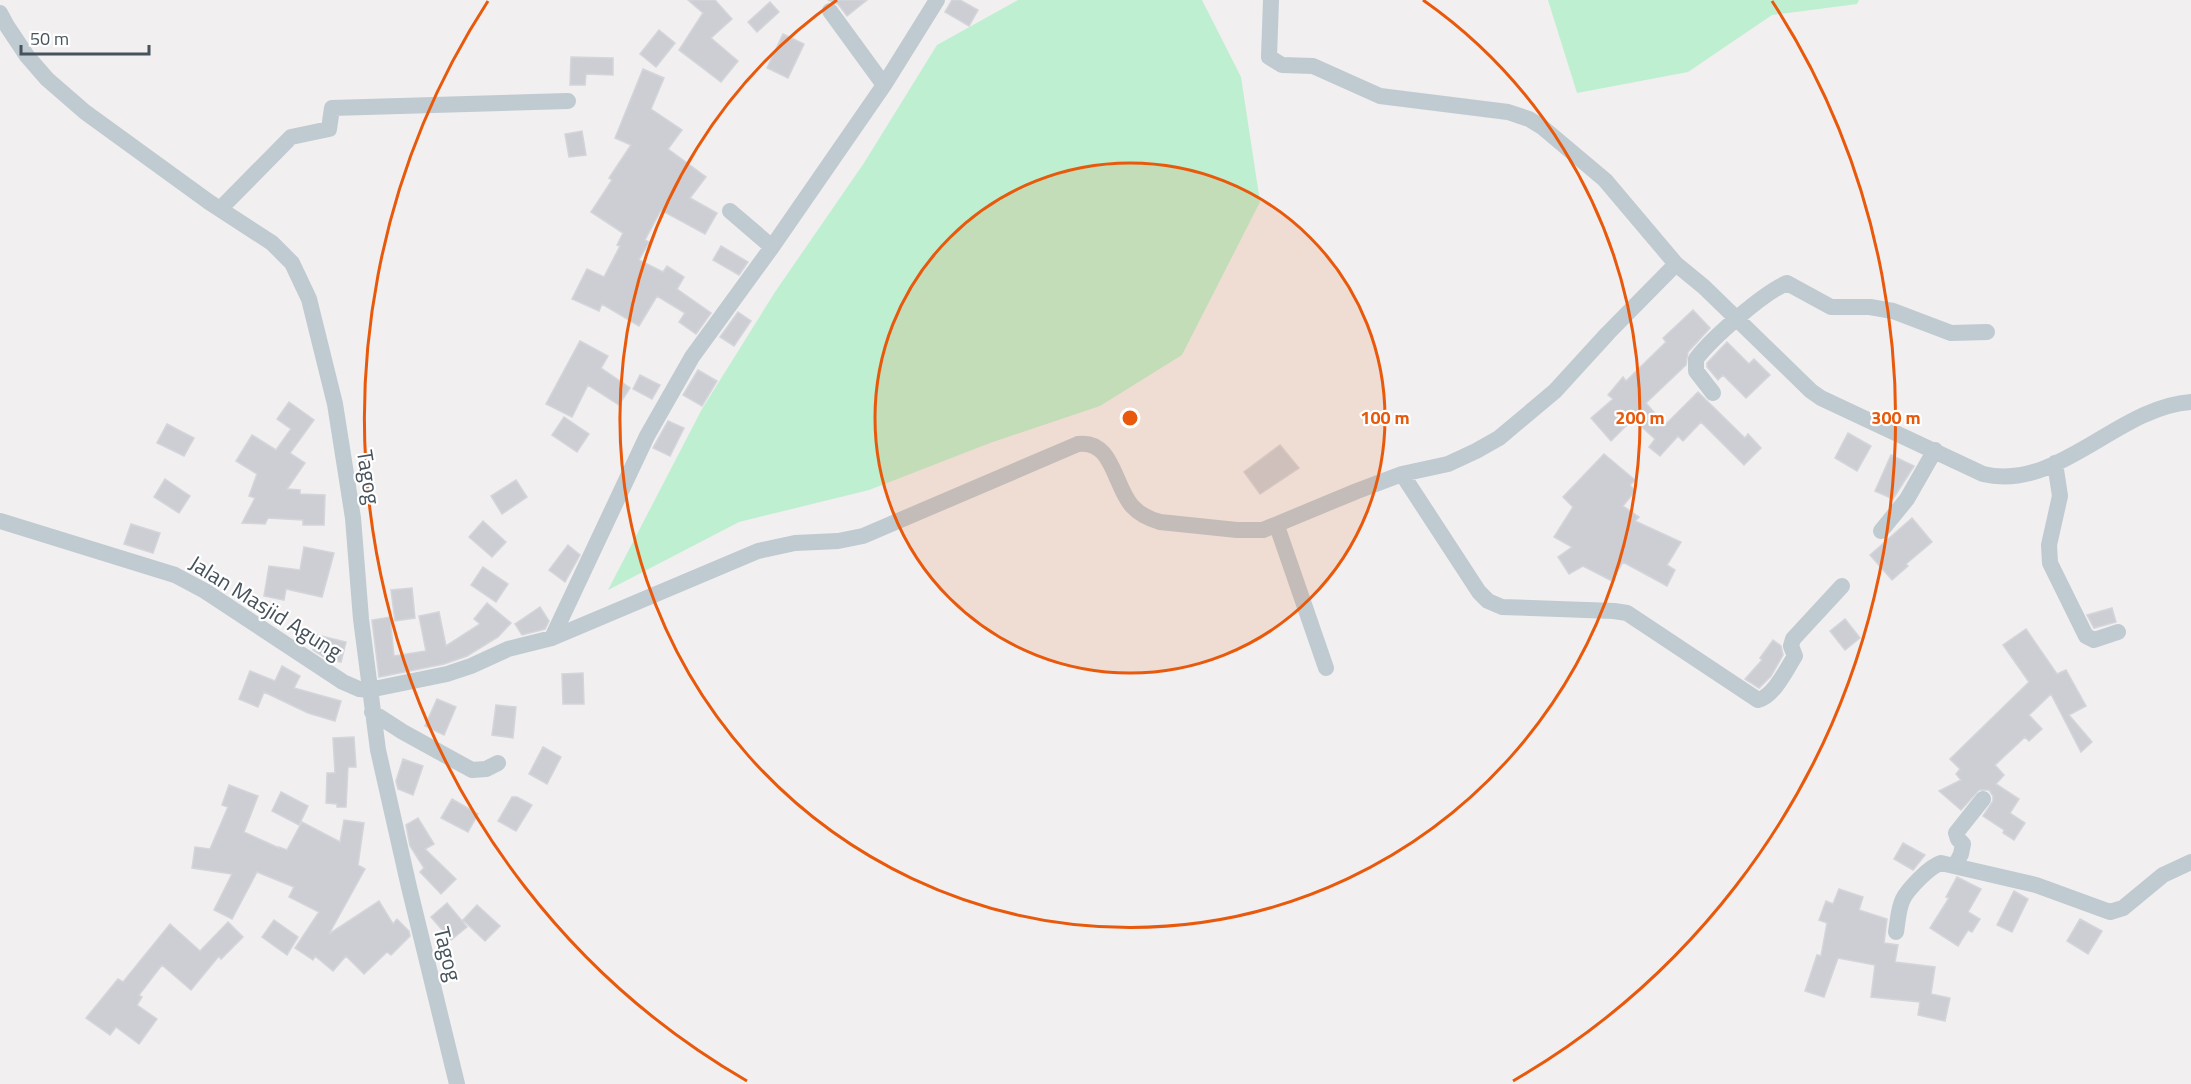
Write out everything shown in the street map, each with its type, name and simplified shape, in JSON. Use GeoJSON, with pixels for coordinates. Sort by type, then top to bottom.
{"type":"FeatureCollection","features":[{"type":"Feature","properties":{"kind":"street"},"geometry":{"type":"LineString","coordinates":[[552,638],[655,418],[692,357],[884,86],[937,0]]}},
{"type":"Feature","properties":{"kind":"street"},"geometry":{"type":"LineString","coordinates":[[1271,0],[1269,57],[1282,65],[1313,66],[1380,96],[1509,112],[1529,119],[1542,127],[1605,180],[1676,264],[1704,287],[1811,391],[1821,398],[1983,474],[2006,478],[2021,475],[2079,452],[2112,430],[2137,418],[2176,404],[2191,402]]}},
{"type":"Feature","properties":{"kind":"street"},"geometry":{"type":"LineString","coordinates":[[831,11],[884,86]]}},
{"type":"Feature","properties":{"kind":"street","name":"Tagog"},"geometry":{"type":"LineString","coordinates":[[0,13],[27,56],[47,79],[85,112],[220,209],[272,243],[292,263],[309,298],[334,404],[353,518],[369,690],[378,750],[408,887],[457,1084]]}},
{"type":"Feature","properties":{"kind":"street"},"geometry":{"type":"LineString","coordinates":[[220,209],[291,137],[329,129],[332,108],[568,101]]}},
{"type":"Feature","properties":{"kind":"street"},"geometry":{"type":"LineString","coordinates":[[730,211],[772,247]]}},
{"type":"Feature","properties":{"kind":"street"},"geometry":{"type":"LineString","coordinates":[[369,690],[447,674],[508,649],[552,638],[758,551],[795,543],[838,541],[863,536],[1066,449],[1087,443],[1102,451],[1130,504],[1150,519],[1160,522],[1252,531],[1277,526],[1357,490],[1402,474],[1448,464],[1499,438],[1555,391],[1676,264]]}},
{"type":"Feature","properties":{"kind":"street"},"geometry":{"type":"LineString","coordinates":[[1713,393],[1696,371],[1695,361],[1737,319],[1788,283],[1831,308],[1870,307],[1893,311],[1952,333],[1987,332]]}},
{"type":"Feature","properties":{"kind":"street"},"geometry":{"type":"LineString","coordinates":[[1881,531],[1907,499],[1935,450]]}},
{"type":"Feature","properties":{"kind":"street"},"geometry":{"type":"LineString","coordinates":[[2055,463],[2060,496],[2049,545],[2050,563],[2086,636],[2094,640],[2118,632]]}},
{"type":"Feature","properties":{"kind":"street"},"geometry":{"type":"LineString","coordinates":[[1402,474],[1479,592],[1488,601],[1502,607],[1627,613],[1758,700],[1765,698],[1772,691],[1795,657],[1791,642],[1793,639],[1842,586]]}},
{"type":"Feature","properties":{"kind":"street","name":"Jalan Masjid Agung"},"geometry":{"type":"LineString","coordinates":[[0,521],[175,575],[206,591],[343,682],[358,689],[369,690]]}},
{"type":"Feature","properties":{"kind":"street"},"geometry":{"type":"LineString","coordinates":[[1277,526],[1326,668]]}},
{"type":"Feature","properties":{"kind":"street"},"geometry":{"type":"LineString","coordinates":[[372,712],[472,770],[486,769],[498,763]]}},
{"type":"Feature","properties":{"kind":"street"},"geometry":{"type":"LineString","coordinates":[[1955,866],[1962,854],[1963,844],[1956,832],[1983,799]]}},
{"type":"Feature","properties":{"kind":"street"},"geometry":{"type":"LineString","coordinates":[[1896,932],[1903,899],[1935,865],[1941,863],[2036,885],[2110,912],[2123,908],[2163,875],[2191,862]]}},
{"type":"Feature","properties":{"kind":"green space"},"geometry":{"type":"Polygon","coordinates":[[[1018,0],[1202,0],[1241,77],[1260,202],[1182,355],[1100,406],[990,443],[869,490],[739,522],[608,590],[702,409],[775,292],[864,163],[937,45],[1018,0]]]}},
{"type":"Feature","properties":{"kind":"green space"},"geometry":{"type":"Polygon","coordinates":[[[1548,0],[1859,0],[1857,4],[1772,15],[1688,72],[1577,93],[1548,0]]]}},
{"type":"Feature","properties":{"kind":"building"},"geometry":{"type":"Polygon","coordinates":[[[688,0],[715,0],[732,19],[711,38],[738,61],[721,82],[679,50],[703,13],[688,0]]]}},
{"type":"Feature","properties":{"kind":"building"},"geometry":{"type":"Polygon","coordinates":[[[828,0],[867,0],[847,16],[838,4],[828,0]]]}},
{"type":"Feature","properties":{"kind":"building"},"geometry":{"type":"Polygon","coordinates":[[[952,0],[960,0],[978,10],[969,26],[945,12],[952,0]]]}},
{"type":"Feature","properties":{"kind":"building"},"geometry":{"type":"Polygon","coordinates":[[[770,2],[779,12],[757,32],[748,22],[770,2]]]}},
{"type":"Feature","properties":{"kind":"building"},"geometry":{"type":"Polygon","coordinates":[[[659,30],[675,43],[656,67],[640,54],[659,30]]]}},
{"type":"Feature","properties":{"kind":"building"},"geometry":{"type":"Polygon","coordinates":[[[783,34],[804,44],[788,78],[767,68],[783,34]]]}},
{"type":"Feature","properties":{"kind":"building"},"geometry":{"type":"Polygon","coordinates":[[[571,57],[613,58],[613,75],[586,74],[585,85],[570,85],[571,57]]]}},
{"type":"Feature","properties":{"kind":"building"},"geometry":{"type":"Polygon","coordinates":[[[643,69],[664,78],[651,109],[682,130],[668,149],[706,177],[690,198],[717,213],[705,234],[661,210],[645,240],[649,242],[639,260],[663,272],[667,266],[684,277],[677,289],[711,313],[696,334],[679,322],[685,313],[657,296],[639,326],[602,304],[599,311],[572,299],[587,269],[604,277],[620,246],[617,245],[623,233],[591,212],[612,180],[609,178],[631,145],[615,138],[643,69]]]}},
{"type":"Feature","properties":{"kind":"building"},"geometry":{"type":"Polygon","coordinates":[[[582,131],[586,155],[569,157],[565,134],[582,131]]]}},
{"type":"Feature","properties":{"kind":"building"},"geometry":{"type":"Polygon","coordinates":[[[721,246],[748,262],[739,275],[713,260],[721,246]]]}},
{"type":"Feature","properties":{"kind":"building"},"geometry":{"type":"Polygon","coordinates":[[[1693,310],[1710,328],[1688,352],[1686,365],[1646,403],[1665,425],[1698,392],[1745,438],[1748,434],[1761,448],[1744,465],[1701,422],[1683,441],[1678,436],[1660,456],[1649,447],[1655,439],[1633,419],[1611,441],[1591,418],[1613,399],[1608,395],[1623,377],[1626,381],[1666,342],[1663,338],[1693,310]]]}},
{"type":"Feature","properties":{"kind":"building"},"geometry":{"type":"Polygon","coordinates":[[[738,312],[751,321],[734,346],[720,337],[738,312]]]}},
{"type":"Feature","properties":{"kind":"building"},"geometry":{"type":"Polygon","coordinates":[[[580,341],[608,356],[601,368],[630,388],[619,405],[588,385],[572,417],[546,404],[580,341]]]}},
{"type":"Feature","properties":{"kind":"building"},"geometry":{"type":"Polygon","coordinates":[[[1727,342],[1749,364],[1754,359],[1770,375],[1746,398],[1723,375],[1718,380],[1707,367],[1707,363],[1727,342]]]}},
{"type":"Feature","properties":{"kind":"building"},"geometry":{"type":"Polygon","coordinates":[[[698,370],[717,381],[702,406],[683,395],[698,370]]]}},
{"type":"Feature","properties":{"kind":"building"},"geometry":{"type":"Polygon","coordinates":[[[640,375],[660,385],[652,399],[633,389],[640,375]]]}},
{"type":"Feature","properties":{"kind":"building"},"geometry":{"type":"Polygon","coordinates":[[[289,402],[314,420],[290,453],[305,463],[287,489],[300,490],[300,494],[325,495],[324,525],[303,525],[303,520],[268,518],[265,524],[242,523],[255,498],[249,496],[257,474],[236,461],[252,435],[276,450],[291,429],[277,419],[289,402]]]}},
{"type":"Feature","properties":{"kind":"building"},"geometry":{"type":"Polygon","coordinates":[[[564,417],[589,434],[577,452],[552,435],[564,417]]]}},
{"type":"Feature","properties":{"kind":"building"},"geometry":{"type":"Polygon","coordinates":[[[668,421],[684,428],[670,456],[653,448],[668,421]]]}},
{"type":"Feature","properties":{"kind":"building"},"geometry":{"type":"Polygon","coordinates":[[[167,424],[194,438],[184,456],[157,443],[167,424]]]}},
{"type":"Feature","properties":{"kind":"building"},"geometry":{"type":"Polygon","coordinates":[[[1848,433],[1871,446],[1857,471],[1835,458],[1848,433]]]}},
{"type":"Feature","properties":{"kind":"building"},"geometry":{"type":"Polygon","coordinates":[[[1280,445],[1299,468],[1260,494],[1244,472],[1280,445]]]}},
{"type":"Feature","properties":{"kind":"building"},"geometry":{"type":"Polygon","coordinates":[[[1604,454],[1635,480],[1630,485],[1635,491],[1623,506],[1639,517],[1635,521],[1681,542],[1667,565],[1675,570],[1667,586],[1623,562],[1612,581],[1583,566],[1569,574],[1558,557],[1572,547],[1554,537],[1573,507],[1563,497],[1604,454]]]}},
{"type":"Feature","properties":{"kind":"building"},"geometry":{"type":"Polygon","coordinates":[[[1891,455],[1914,466],[1893,499],[1875,491],[1891,455]]]}},
{"type":"Feature","properties":{"kind":"building"},"geometry":{"type":"Polygon","coordinates":[[[165,479],[190,496],[179,513],[154,497],[165,479]]]}},
{"type":"Feature","properties":{"kind":"building"},"geometry":{"type":"Polygon","coordinates":[[[516,480],[527,497],[502,514],[491,496],[516,480]]]}},
{"type":"Feature","properties":{"kind":"building"},"geometry":{"type":"Polygon","coordinates":[[[1912,518],[1932,542],[1906,564],[1908,566],[1892,580],[1870,555],[1912,518]]]}},
{"type":"Feature","properties":{"kind":"building"},"geometry":{"type":"Polygon","coordinates":[[[483,521],[506,542],[492,557],[469,537],[483,521]]]}},
{"type":"Feature","properties":{"kind":"building"},"geometry":{"type":"Polygon","coordinates":[[[131,524],[160,533],[153,553],[124,544],[131,524]]]}},
{"type":"Feature","properties":{"kind":"building"},"geometry":{"type":"Polygon","coordinates":[[[568,545],[580,555],[565,582],[549,570],[568,545]]]}},
{"type":"Feature","properties":{"kind":"building"},"geometry":{"type":"Polygon","coordinates":[[[304,547],[334,553],[322,597],[286,589],[284,600],[264,596],[269,566],[300,570],[304,547]]]}},
{"type":"Feature","properties":{"kind":"building"},"geometry":{"type":"Polygon","coordinates":[[[483,567],[508,584],[496,602],[471,585],[483,567]]]}},
{"type":"Feature","properties":{"kind":"building"},"geometry":{"type":"Polygon","coordinates":[[[412,588],[415,618],[395,621],[391,590],[412,588]]]}},
{"type":"Feature","properties":{"kind":"building"},"geometry":{"type":"Polygon","coordinates":[[[487,603],[511,623],[498,637],[467,656],[444,664],[379,677],[372,620],[390,617],[394,656],[426,651],[419,616],[439,612],[446,646],[480,624],[474,619],[487,603]]]}},
{"type":"Feature","properties":{"kind":"building"},"geometry":{"type":"Polygon","coordinates":[[[540,607],[549,621],[545,629],[522,635],[515,624],[540,607]]]}},
{"type":"Feature","properties":{"kind":"building"},"geometry":{"type":"Polygon","coordinates":[[[2112,608],[2116,622],[2094,628],[2087,615],[2112,608]]]}},
{"type":"Feature","properties":{"kind":"building"},"geometry":{"type":"Polygon","coordinates":[[[1845,619],[1860,638],[1845,650],[1830,631],[1845,619]]]}},
{"type":"Feature","properties":{"kind":"building"},"geometry":{"type":"Polygon","coordinates":[[[2026,629],[2057,674],[2066,670],[2086,706],[2069,715],[2092,742],[2081,752],[2051,694],[2029,715],[2042,729],[2029,741],[2025,737],[1995,765],[2004,775],[1996,784],[2019,799],[2010,813],[2025,823],[2014,840],[1983,816],[1993,801],[1989,790],[1979,790],[1961,810],[1939,791],[1961,780],[1956,774],[1960,769],[1950,759],[2029,682],[2003,645],[2026,629]]]}},
{"type":"Feature","properties":{"kind":"building"},"geometry":{"type":"Polygon","coordinates":[[[317,635],[346,642],[341,662],[327,659],[313,650],[317,635]]]}},
{"type":"Feature","properties":{"kind":"building"},"geometry":{"type":"Polygon","coordinates":[[[1773,640],[1781,646],[1783,655],[1771,676],[1759,688],[1745,679],[1762,660],[1760,658],[1773,640]]]}},
{"type":"Feature","properties":{"kind":"building"},"geometry":{"type":"Polygon","coordinates":[[[282,666],[300,676],[294,688],[341,701],[335,721],[308,713],[264,692],[258,707],[239,699],[250,671],[275,681],[282,666]]]}},
{"type":"Feature","properties":{"kind":"building"},"geometry":{"type":"Polygon","coordinates":[[[583,673],[584,704],[563,704],[562,674],[583,673]]]}},
{"type":"Feature","properties":{"kind":"building"},"geometry":{"type":"Polygon","coordinates":[[[437,699],[456,707],[444,735],[425,726],[437,699]]]}},
{"type":"Feature","properties":{"kind":"building"},"geometry":{"type":"Polygon","coordinates":[[[496,705],[516,707],[513,738],[492,735],[496,705]]]}},
{"type":"Feature","properties":{"kind":"building"},"geometry":{"type":"Polygon","coordinates":[[[354,737],[356,767],[348,767],[346,807],[337,807],[337,804],[326,803],[327,773],[335,773],[333,738],[354,737]]]}},
{"type":"Feature","properties":{"kind":"building"},"geometry":{"type":"Polygon","coordinates":[[[543,747],[561,757],[547,784],[529,774],[543,747]]]}},
{"type":"Feature","properties":{"kind":"building"},"geometry":{"type":"Polygon","coordinates":[[[403,759],[423,766],[413,795],[398,789],[396,781],[403,759]]]}},
{"type":"Feature","properties":{"kind":"building"},"geometry":{"type":"Polygon","coordinates":[[[229,785],[258,796],[244,832],[279,848],[287,850],[302,822],[340,842],[344,820],[364,823],[358,865],[365,869],[329,934],[379,901],[393,924],[397,919],[409,931],[410,936],[391,955],[387,952],[364,974],[346,956],[333,971],[315,956],[313,960],[295,948],[319,912],[289,897],[294,887],[257,872],[232,919],[214,910],[232,874],[192,868],[195,847],[210,849],[228,807],[222,805],[229,785]]]}},
{"type":"Feature","properties":{"kind":"building"},"geometry":{"type":"Polygon","coordinates":[[[281,792],[308,806],[299,825],[272,811],[281,792]]]}},
{"type":"Feature","properties":{"kind":"building"},"geometry":{"type":"Polygon","coordinates":[[[512,797],[517,797],[532,805],[516,831],[498,821],[512,797]]]}},
{"type":"Feature","properties":{"kind":"building"},"geometry":{"type":"Polygon","coordinates":[[[452,799],[478,814],[468,832],[441,818],[452,799]]]}},
{"type":"Feature","properties":{"kind":"building"},"geometry":{"type":"Polygon","coordinates":[[[418,818],[434,844],[425,849],[456,879],[441,894],[420,872],[424,868],[410,846],[406,825],[418,818]]]}},
{"type":"Feature","properties":{"kind":"building"},"geometry":{"type":"Polygon","coordinates":[[[1903,843],[1925,855],[1913,870],[1894,859],[1903,843]]]}},
{"type":"Feature","properties":{"kind":"building"},"geometry":{"type":"Polygon","coordinates":[[[1957,877],[1981,889],[1968,912],[1980,919],[1972,932],[1968,930],[1958,946],[1930,928],[1949,898],[1946,897],[1957,877]]]}},
{"type":"Feature","properties":{"kind":"building"},"geometry":{"type":"Polygon","coordinates":[[[1839,889],[1863,897],[1859,910],[1887,919],[1884,943],[1898,945],[1895,962],[1935,967],[1931,994],[1950,998],[1945,1021],[1918,1015],[1920,1002],[1871,997],[1875,965],[1838,958],[1824,997],[1805,991],[1817,955],[1821,956],[1827,923],[1819,920],[1826,901],[1833,904],[1839,889]]]}},
{"type":"Feature","properties":{"kind":"building"},"geometry":{"type":"Polygon","coordinates":[[[2014,891],[2028,899],[2012,932],[1997,925],[2014,891]]]}},
{"type":"Feature","properties":{"kind":"building"},"geometry":{"type":"Polygon","coordinates":[[[447,903],[467,927],[451,940],[431,917],[447,903]]]}},
{"type":"Feature","properties":{"kind":"building"},"geometry":{"type":"Polygon","coordinates":[[[477,905],[500,926],[485,941],[463,920],[477,905]]]}},
{"type":"Feature","properties":{"kind":"building"},"geometry":{"type":"Polygon","coordinates":[[[2080,919],[2102,931],[2088,954],[2067,941],[2080,919]]]}},
{"type":"Feature","properties":{"kind":"building"},"geometry":{"type":"Polygon","coordinates":[[[274,920],[298,937],[287,955],[262,937],[274,920]]]}},
{"type":"Feature","properties":{"kind":"building"},"geometry":{"type":"Polygon","coordinates":[[[228,922],[243,937],[221,959],[219,956],[191,990],[162,965],[139,995],[142,997],[137,1005],[157,1019],[139,1044],[116,1027],[110,1035],[86,1018],[118,979],[123,982],[170,924],[200,951],[228,922]]]}}]}
